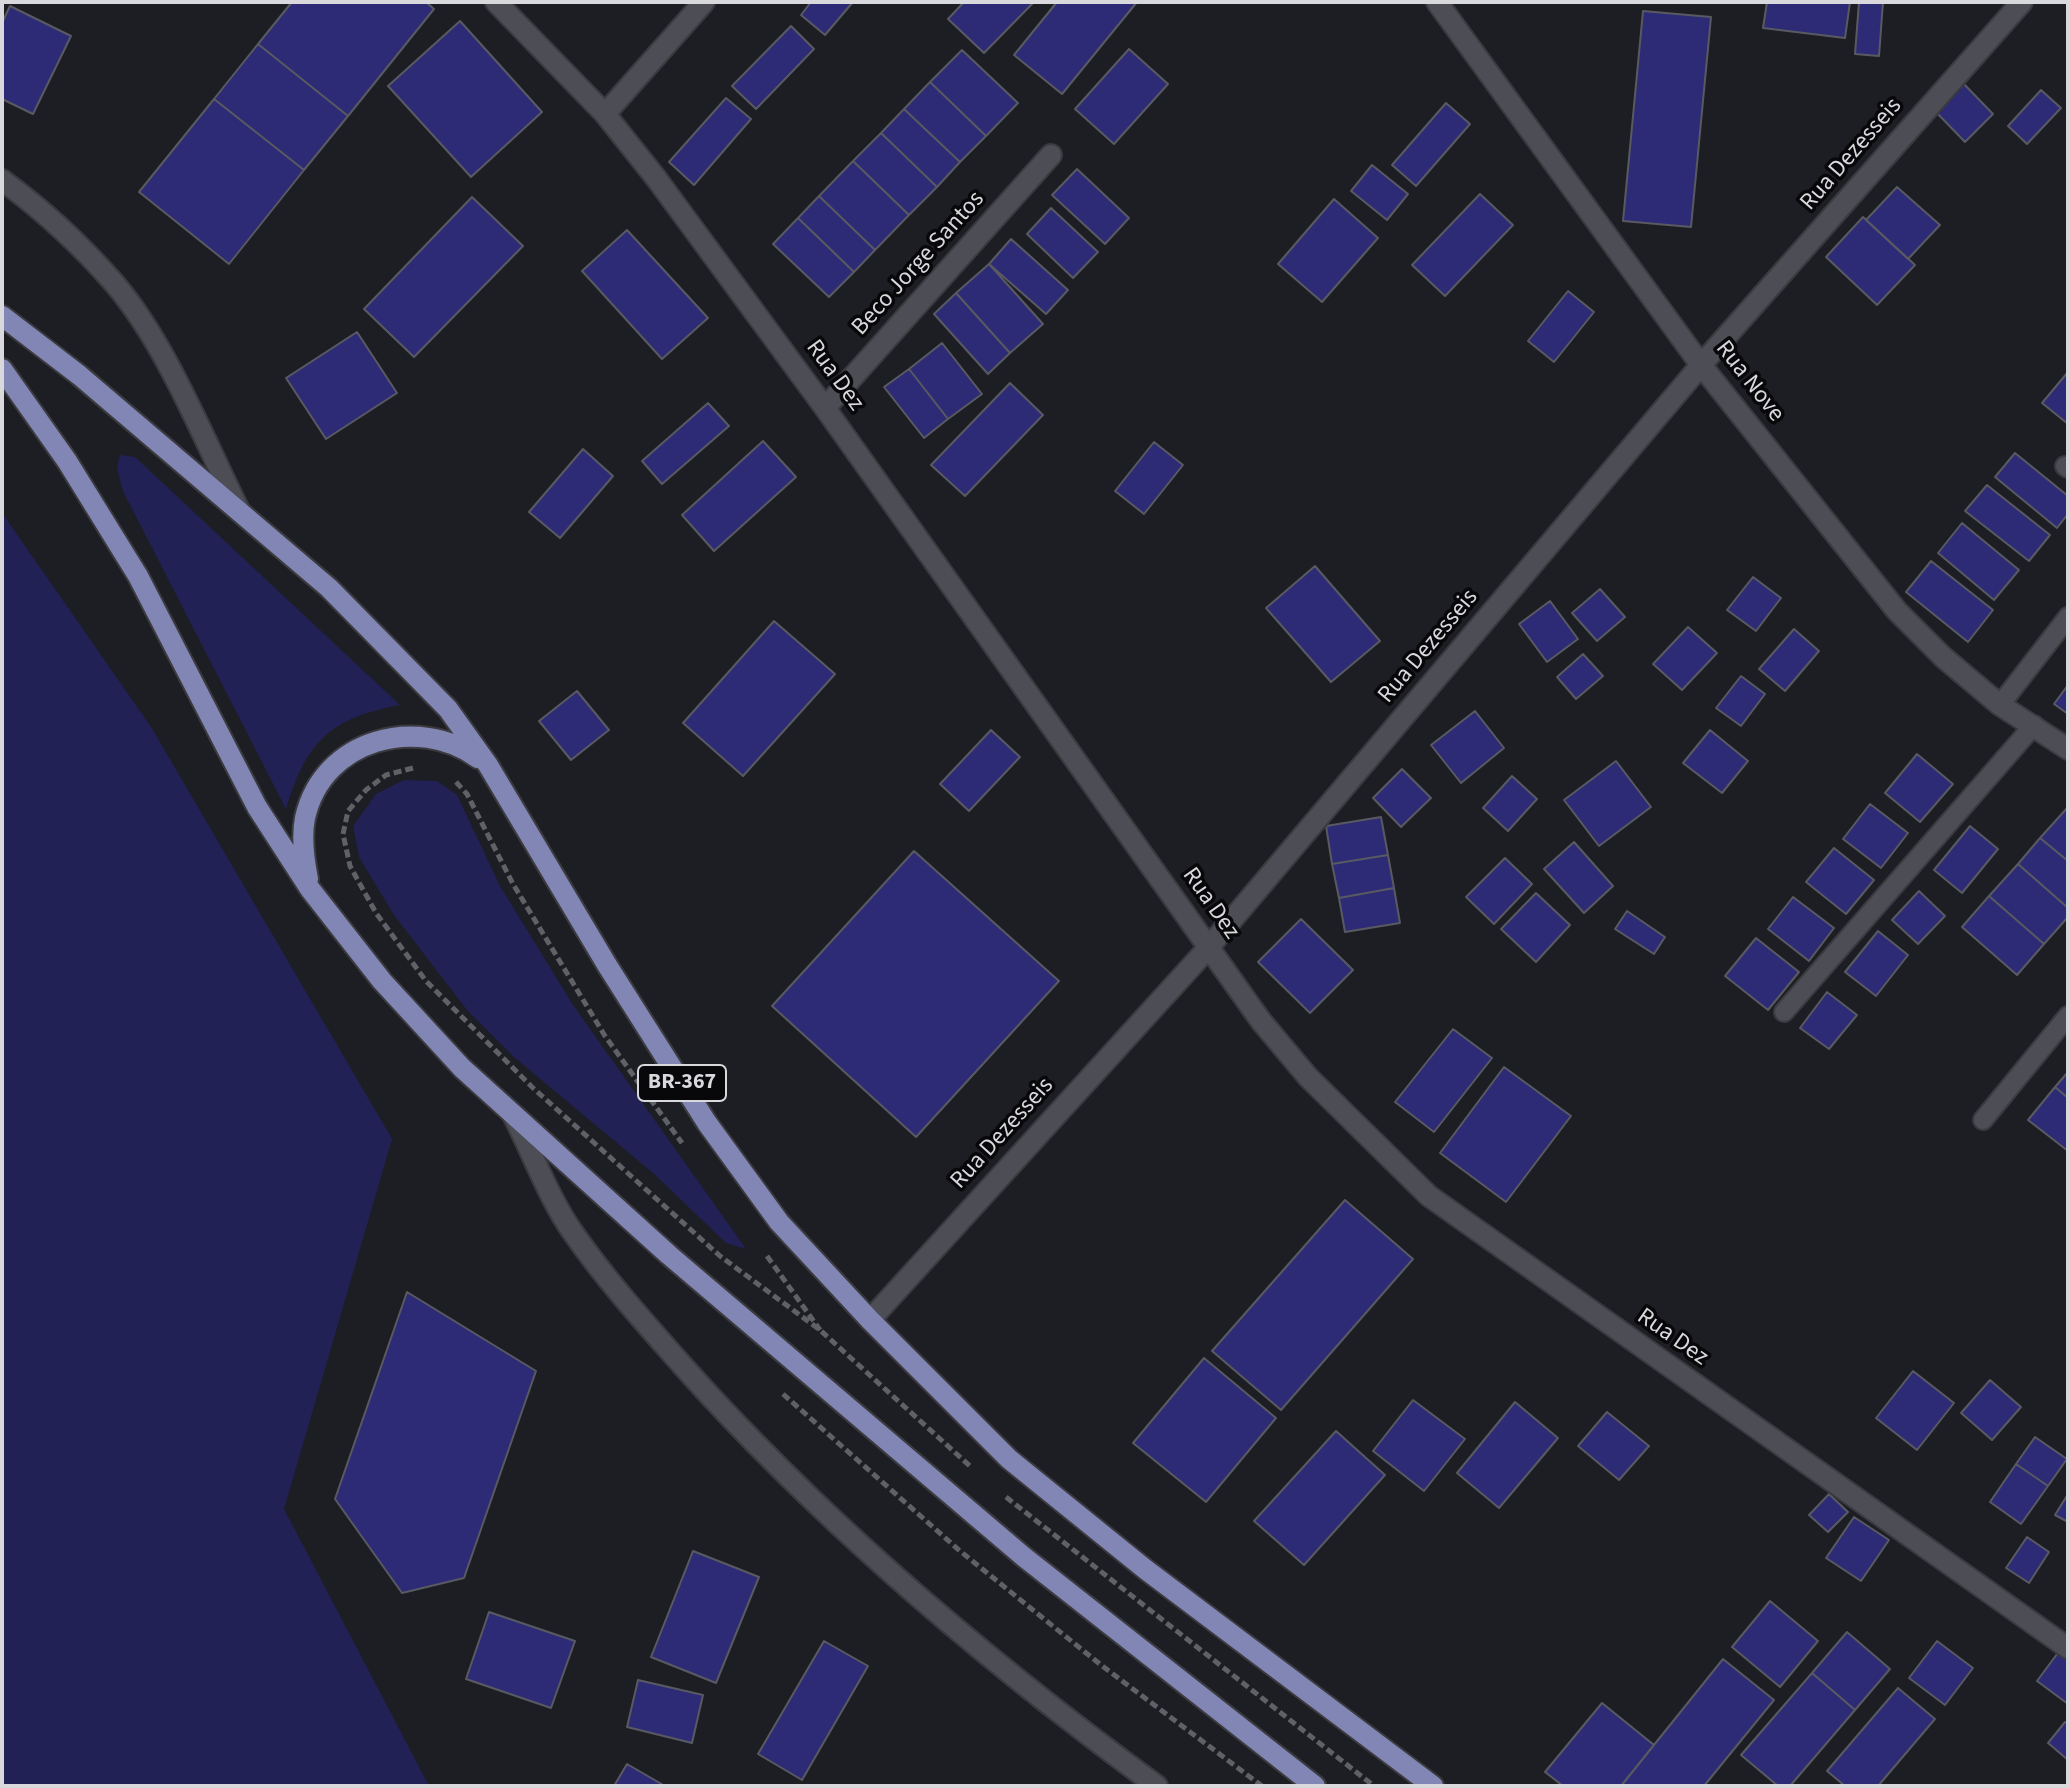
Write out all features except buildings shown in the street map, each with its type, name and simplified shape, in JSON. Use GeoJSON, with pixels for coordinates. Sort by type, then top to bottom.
{"type":"FeatureCollection","features":[{"type":"Feature","properties":{"kind":"main road","name":"BR-367"},"geometry":{"type":"LineString","coordinates":[[2,316],[79,375],[329,588],[448,709],[488,765],[607,965],[707,1123],[779,1222],[870,1320],[1009,1459],[1157,1579],[1433,1786]]}},
{"type":"Feature","properties":{"kind":"main road","name":"BR-367"},"geometry":{"type":"LineString","coordinates":[[2,369],[67,461],[138,576],[257,807],[310,889],[382,981],[462,1068],[669,1255],[1024,1557],[1315,1786]]}},
{"type":"Feature","properties":{"kind":"main road","name":"BR-367"},"geometry":{"type":"LineString","coordinates":[[310,889],[303,849],[305,816],[318,786],[339,761],[377,741],[398,735],[431,735],[462,746],[488,765]]}},
{"type":"Feature","properties":{"kind":"street","name":"Rua Dez"},"geometry":{"type":"LineString","coordinates":[[496,2],[605,114],[825,408],[1209,947],[1308,1077],[1429,1196],[2068,1648]]}},
{"type":"Feature","properties":{"kind":"street"},"geometry":{"type":"LineString","coordinates":[[605,114],[704,2]]}},
{"type":"Feature","properties":{"kind":"street","name":"Rua Nove"},"geometry":{"type":"LineString","coordinates":[[1437,2],[1701,365],[1897,611],[1943,657],[2000,705],[2068,749]]}},
{"type":"Feature","properties":{"kind":"street","name":"Rua Dezesseis"},"geometry":{"type":"LineString","coordinates":[[870,1320],[1209,947],[1701,365],[2022,2]]}},
{"type":"Feature","properties":{"kind":"street","name":"Beco Jorge Santos"},"geometry":{"type":"LineString","coordinates":[[825,408],[1051,155]]}},
{"type":"Feature","properties":{"kind":"street"},"geometry":{"type":"LineString","coordinates":[[2,180],[48,214],[116,284],[162,355],[240,512]]}},
{"type":"Feature","properties":{"kind":"street"},"geometry":{"type":"LineString","coordinates":[[513,1115],[573,1232],[653,1332],[751,1442],[850,1538],[934,1611],[1157,1786]]}},
{"type":"Feature","properties":{"kind":"lane"},"geometry":{"type":"LineString","coordinates":[[2000,705],[2068,617]]}},
{"type":"Feature","properties":{"kind":"lane"},"geometry":{"type":"LineString","coordinates":[[1784,1012],[2034,725]]}},
{"type":"Feature","properties":{"kind":"lane"},"geometry":{"type":"LineString","coordinates":[[1983,1120],[2068,1016]]}},
{"type":"Feature","properties":{"kind":"path"},"geometry":{"type":"LineString","coordinates":[[427,771],[414,768],[386,775],[348,811],[343,834],[350,866],[376,913],[426,981],[532,1087],[720,1256],[820,1330],[759,1244]]}},
{"type":"Feature","properties":{"kind":"path"},"geometry":{"type":"LineString","coordinates":[[448,778],[467,794],[513,884],[605,1036],[683,1145]]}},
{"type":"Feature","properties":{"kind":"shaded area"},"geometry":{"type":"Polygon","coordinates":[[[120,455],[135,457],[400,705],[356,717],[325,736],[303,766],[286,809],[123,491],[117,468],[120,455]]]}},
{"type":"Feature","properties":{"kind":"shaded area"},"geometry":{"type":"Polygon","coordinates":[[[2,513],[151,727],[392,1139],[284,1509],[429,1786],[2,1786],[2,513]]]}},
{"type":"Feature","properties":{"kind":"shaded area"},"geometry":{"type":"Polygon","coordinates":[[[404,780],[437,781],[457,795],[500,886],[573,1005],[746,1249],[726,1243],[653,1173],[514,1057],[467,1010],[394,915],[359,857],[353,826],[376,794],[404,780]]]}}]}
